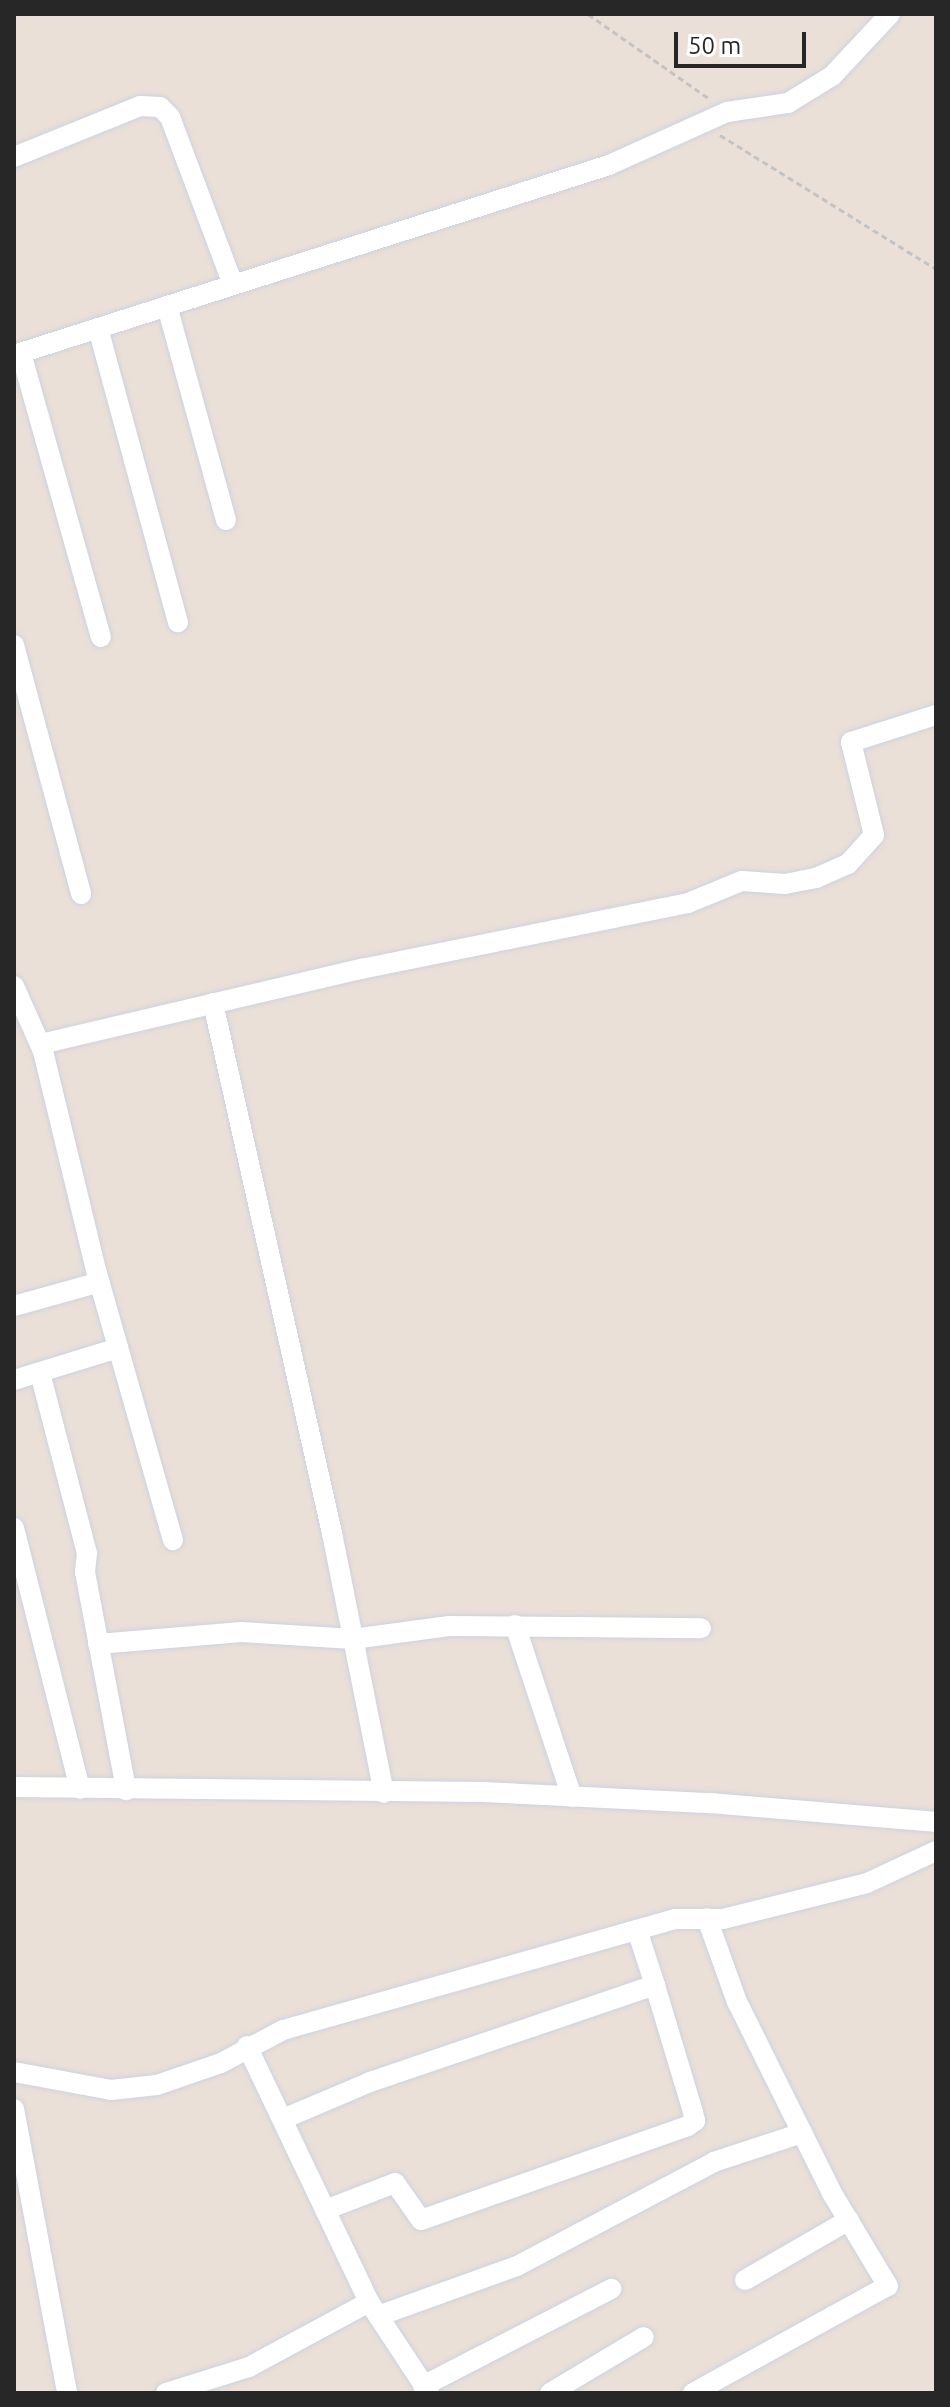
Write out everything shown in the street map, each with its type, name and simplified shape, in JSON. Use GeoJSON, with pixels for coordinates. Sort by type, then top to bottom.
{"type":"FeatureCollection","features":[{"type":"Feature","properties":{"kind":"street"},"geometry":{"type":"LineString","coordinates":[[101,637],[17,354],[619,161],[727,112],[776,107],[811,92],[890,14]]}},
{"type":"Feature","properties":{"kind":"street"},"geometry":{"type":"LineString","coordinates":[[14,157],[140,106],[160,107],[170,117],[233,285]]}},
{"type":"Feature","properties":{"kind":"street"},"geometry":{"type":"LineString","coordinates":[[167,306],[226,520]]}},
{"type":"Feature","properties":{"kind":"street"},"geometry":{"type":"LineString","coordinates":[[98,328],[178,622]]}},
{"type":"Feature","properties":{"kind":"street"},"geometry":{"type":"LineString","coordinates":[[14,645],[81,894]]}},
{"type":"Feature","properties":{"kind":"street"},"geometry":{"type":"LineString","coordinates":[[41,1044],[213,1003],[688,903],[742,881],[785,884],[816,878],[853,861],[874,835],[851,742],[936,715]]}},
{"type":"Feature","properties":{"kind":"street"},"geometry":{"type":"LineString","coordinates":[[14,986],[41,1044],[100,1282],[173,1540]]}},
{"type":"Feature","properties":{"kind":"street"},"geometry":{"type":"LineString","coordinates":[[213,1003],[384,1793]]}},
{"type":"Feature","properties":{"kind":"street"},"geometry":{"type":"LineString","coordinates":[[14,1306],[100,1282]]}},
{"type":"Feature","properties":{"kind":"street"},"geometry":{"type":"LineString","coordinates":[[14,1380],[118,1348]]}},
{"type":"Feature","properties":{"kind":"street"},"geometry":{"type":"LineString","coordinates":[[40,1373],[87,1553],[85,1572],[126,1790]]}},
{"type":"Feature","properties":{"kind":"street"},"geometry":{"type":"LineString","coordinates":[[14,1528],[80,1789]]}},
{"type":"Feature","properties":{"kind":"street"},"geometry":{"type":"LineString","coordinates":[[515,1625],[572,1797]]}},
{"type":"Feature","properties":{"kind":"street"},"geometry":{"type":"LineString","coordinates":[[98,1644],[241,1632],[353,1639],[449,1626],[701,1628]]}},
{"type":"Feature","properties":{"kind":"street"},"geometry":{"type":"LineString","coordinates":[[14,1787],[572,1797],[936,1822]]}},
{"type":"Feature","properties":{"kind":"street"},"geometry":{"type":"LineString","coordinates":[[14,2072],[111,2090],[157,2085],[221,2063],[247,2046],[309,2023],[676,1919],[707,1918],[867,1883],[936,1851]]}},
{"type":"Feature","properties":{"kind":"street"},"geometry":{"type":"LineString","coordinates":[[693,2393],[888,2286],[802,2133],[737,2002],[707,1918]]}},
{"type":"Feature","properties":{"kind":"street"},"geometry":{"type":"LineString","coordinates":[[325,2210],[395,2183],[421,2220],[695,2121],[637,1930]]}},
{"type":"Feature","properties":{"kind":"street"},"geometry":{"type":"LineString","coordinates":[[283,2119],[370,2082],[655,1985]]}},
{"type":"Feature","properties":{"kind":"street"},"geometry":{"type":"LineString","coordinates":[[247,2046],[373,2309],[426,2389],[611,2289]]}},
{"type":"Feature","properties":{"kind":"street"},"geometry":{"type":"LineString","coordinates":[[14,2109],[67,2393]]}},
{"type":"Feature","properties":{"kind":"street"},"geometry":{"type":"LineString","coordinates":[[166,2393],[249,2367],[373,2309],[517,2266],[714,2162],[802,2133]]}},
{"type":"Feature","properties":{"kind":"street"},"geometry":{"type":"LineString","coordinates":[[745,2280],[849,2220]]}},
{"type":"Feature","properties":{"kind":"street"},"geometry":{"type":"LineString","coordinates":[[550,2393],[644,2337]]}},
{"type":"Feature","properties":{"kind":"path"},"geometry":{"type":"LineString","coordinates":[[588,14],[727,112]]}},
{"type":"Feature","properties":{"kind":"path"},"geometry":{"type":"LineString","coordinates":[[700,122],[936,269]]}}]}
